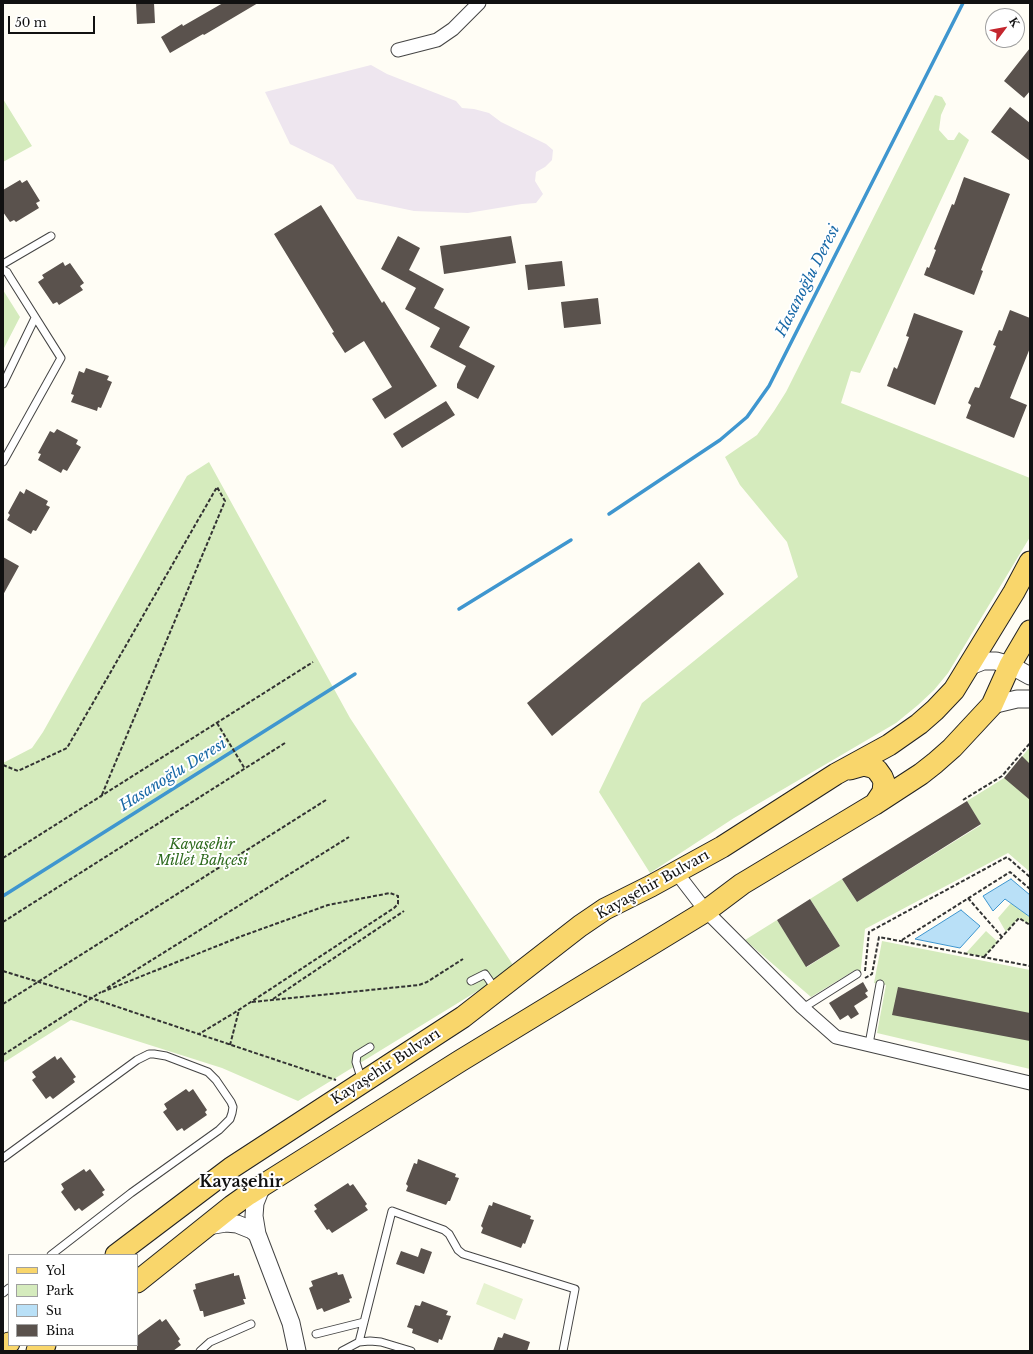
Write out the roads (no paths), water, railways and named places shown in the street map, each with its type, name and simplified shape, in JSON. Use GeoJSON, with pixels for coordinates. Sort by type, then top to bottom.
{"type":"FeatureCollection","features":[{"type":"Feature","properties":{"kind":"main road","name":"Kayaşehir Bulvarı"},"geometry":{"type":"LineString","coordinates":[[117,1254],[231,1168],[463,1017],[580,926],[605,909],[651,886],[722,847],[836,774],[889,745],[919,724],[954,690],[1014,592],[1030,562]]}},
{"type":"Feature","properties":{"kind":"main road"},"geometry":{"type":"LineString","coordinates":[[138,1281],[232,1206],[268,1182],[460,1061],[706,911],[742,884],[875,804],[935,763],[952,748],[992,705],[1010,665],[1030,631]]}},
{"type":"Feature","properties":{"kind":"main road"},"geometry":{"type":"LineString","coordinates":[[836,774],[864,765],[872,766],[877,770],[884,782],[883,792],[875,804]]}},
{"type":"Feature","properties":{"kind":"main road"},"geometry":{"type":"LineString","coordinates":[[255,1152],[268,1182]]}},
{"type":"Feature","properties":{"kind":"street"},"geometry":{"type":"LineString","coordinates":[[398,50],[437,40],[453,29],[479,3]]}},
{"type":"Feature","properties":{"kind":"street"},"geometry":{"type":"LineString","coordinates":[[968,667],[983,660],[996,661],[1010,665],[1030,676]]}},
{"type":"Feature","properties":{"kind":"street"},"geometry":{"type":"LineString","coordinates":[[992,705],[1017,699],[1030,699]]}},
{"type":"Feature","properties":{"kind":"street"},"geometry":{"type":"LineString","coordinates":[[676,872],[706,911],[803,1008],[836,1037],[1030,1082]]}},
{"type":"Feature","properties":{"kind":"street"},"geometry":{"type":"LineString","coordinates":[[268,1182],[259,1193],[255,1203],[254,1216],[257,1234],[291,1323],[297,1351]]}},
{"type":"Feature","properties":{"kind":"street"},"geometry":{"type":"LineString","coordinates":[[208,1226],[226,1223],[237,1224],[252,1230],[257,1234]]}},
{"type":"Feature","properties":{"kind":"lane"},"geometry":{"type":"LineString","coordinates":[[3,264],[51,236]]}},
{"type":"Feature","properties":{"kind":"lane"},"geometry":{"type":"LineString","coordinates":[[3,270],[7,272],[61,358],[3,462]]}},
{"type":"Feature","properties":{"kind":"lane"},"geometry":{"type":"LineString","coordinates":[[3,384],[35,318]]}},
{"type":"Feature","properties":{"kind":"lane"},"geometry":{"type":"LineString","coordinates":[[471,981],[485,974],[497,991]]}},
{"type":"Feature","properties":{"kind":"lane"},"geometry":{"type":"LineString","coordinates":[[803,1008],[858,974]]}},
{"type":"Feature","properties":{"kind":"lane"},"geometry":{"type":"LineString","coordinates":[[869,1044],[880,984]]}},
{"type":"Feature","properties":{"kind":"lane"},"geometry":{"type":"LineString","coordinates":[[359,1085],[356,1062],[357,1056],[370,1047]]}},
{"type":"Feature","properties":{"kind":"lane"},"geometry":{"type":"LineString","coordinates":[[3,1158],[136,1060],[149,1054],[166,1056],[208,1072],[216,1080],[231,1102],[233,1107],[232,1113],[226,1124],[131,1193],[52,1254]]}},
{"type":"Feature","properties":{"kind":"lane"},"geometry":{"type":"LineString","coordinates":[[359,1342],[392,1211],[444,1230],[449,1234],[458,1250],[463,1254],[575,1289],[563,1351]]}},
{"type":"Feature","properties":{"kind":"lane"},"geometry":{"type":"LineString","coordinates":[[316,1334],[364,1322]]}},
{"type":"Feature","properties":{"kind":"lane"},"geometry":{"type":"LineString","coordinates":[[200,1351],[210,1342],[251,1324]]}},
{"type":"Feature","properties":{"kind":"lane"},"geometry":{"type":"LineString","coordinates":[[342,1351],[359,1342],[370,1341],[381,1342],[411,1351]]}},
{"type":"Feature","properties":{"kind":"water"},"geometry":{"type":"Polygon","coordinates":[[[1011,879],[1030,895],[1030,917],[1005,899],[993,911],[983,896],[1011,879]]]}},
{"type":"Feature","properties":{"kind":"water"},"geometry":{"type":"Polygon","coordinates":[[[961,910],[980,926],[960,948],[915,939],[961,910]]]}},
{"type":"Feature","properties":{"kind":"waterway","name":"Hasanoğlu Deresi"},"geometry":{"type":"LineString","coordinates":[[609,514],[720,440],[747,417],[769,386],[963,3]]}},
{"type":"Feature","properties":{"kind":"waterway","name":"Hasanoğlu Deresi"},"geometry":{"type":"LineString","coordinates":[[459,609],[571,540]]}},
{"type":"Feature","properties":{"kind":"waterway","name":"Hasanoğlu Deresi"},"geometry":{"type":"LineString","coordinates":[[3,896],[355,674]]}},
{"type":"Feature","properties":{"kind":"district","name":"Kayaşehir"},"geometry":{"type":"Point","coordinates":[241,1182]}},
{"type":"Feature","properties":{"kind":"park label","name":"Kayaşehir Millet Bahçesi"},"geometry":{"type":"Point","coordinates":[202,854]}}]}
